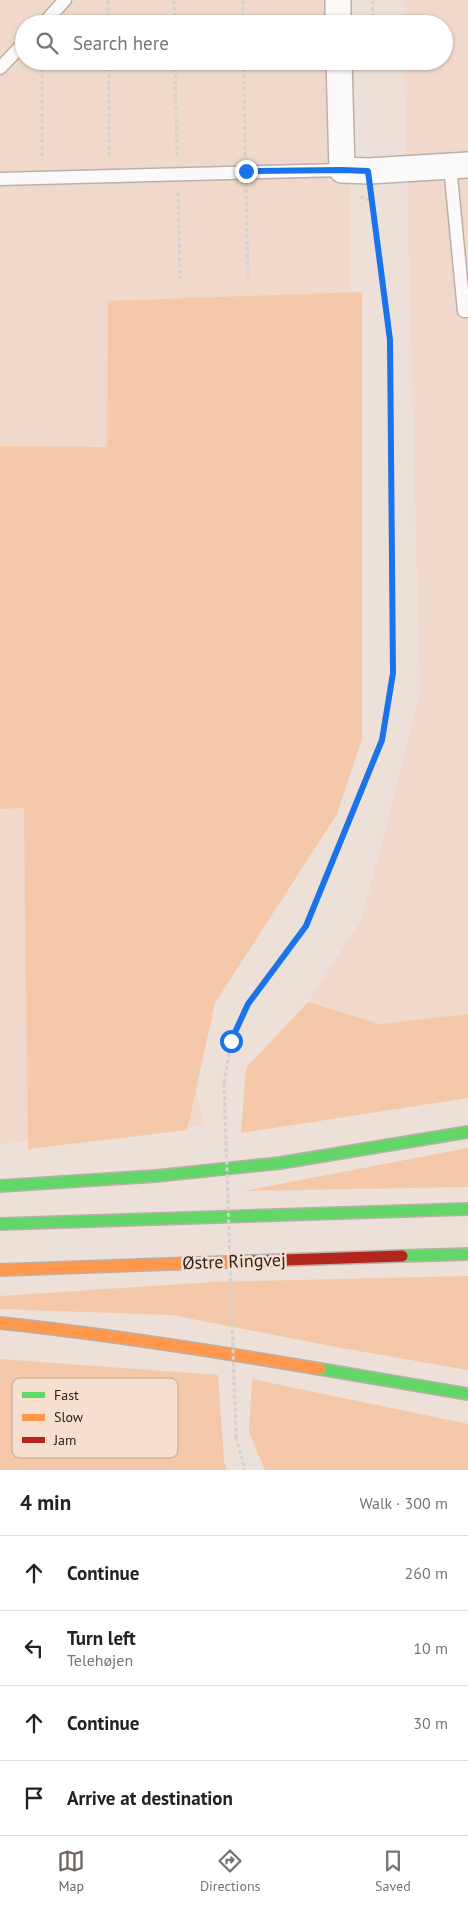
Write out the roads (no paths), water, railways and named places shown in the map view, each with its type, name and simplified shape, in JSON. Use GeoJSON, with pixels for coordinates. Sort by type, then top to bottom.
{"type":"FeatureCollection","features":[{"type":"Feature","properties":{"kind":"main road"},"geometry":{"type":"LineString","coordinates":[[0,1186],[156,1176],[280,1163],[468,1132]]}},
{"type":"Feature","properties":{"kind":"main road"},"geometry":{"type":"LineString","coordinates":[[0,1224],[468,1209]]}},
{"type":"Feature","properties":{"kind":"main road","name":"Østre Ringvej"},"geometry":{"type":"LineString","coordinates":[[0,1270],[468,1254]]}},
{"type":"Feature","properties":{"kind":"main road"},"geometry":{"type":"LineString","coordinates":[[0,1323],[59,1328],[215,1351],[468,1394]]}},
{"type":"Feature","properties":{"kind":"street"},"geometry":{"type":"LineString","coordinates":[[338,0],[338,15]]}},
{"type":"Feature","properties":{"kind":"street"},"geometry":{"type":"LineString","coordinates":[[339,70],[342,170],[368,171],[459,165]]}},
{"type":"Feature","properties":{"kind":"lane"},"geometry":{"type":"LineString","coordinates":[[51,15],[65,0]]}},
{"type":"Feature","properties":{"kind":"lane"},"geometry":{"type":"LineString","coordinates":[[0,68],[15,52]]}},
{"type":"Feature","properties":{"kind":"lane"},"geometry":{"type":"LineString","coordinates":[[459,165],[464,311],[468,311]]}},
{"type":"Feature","properties":{"kind":"lane"},"geometry":{"type":"LineString","coordinates":[[0,179],[342,170]]}}]}
